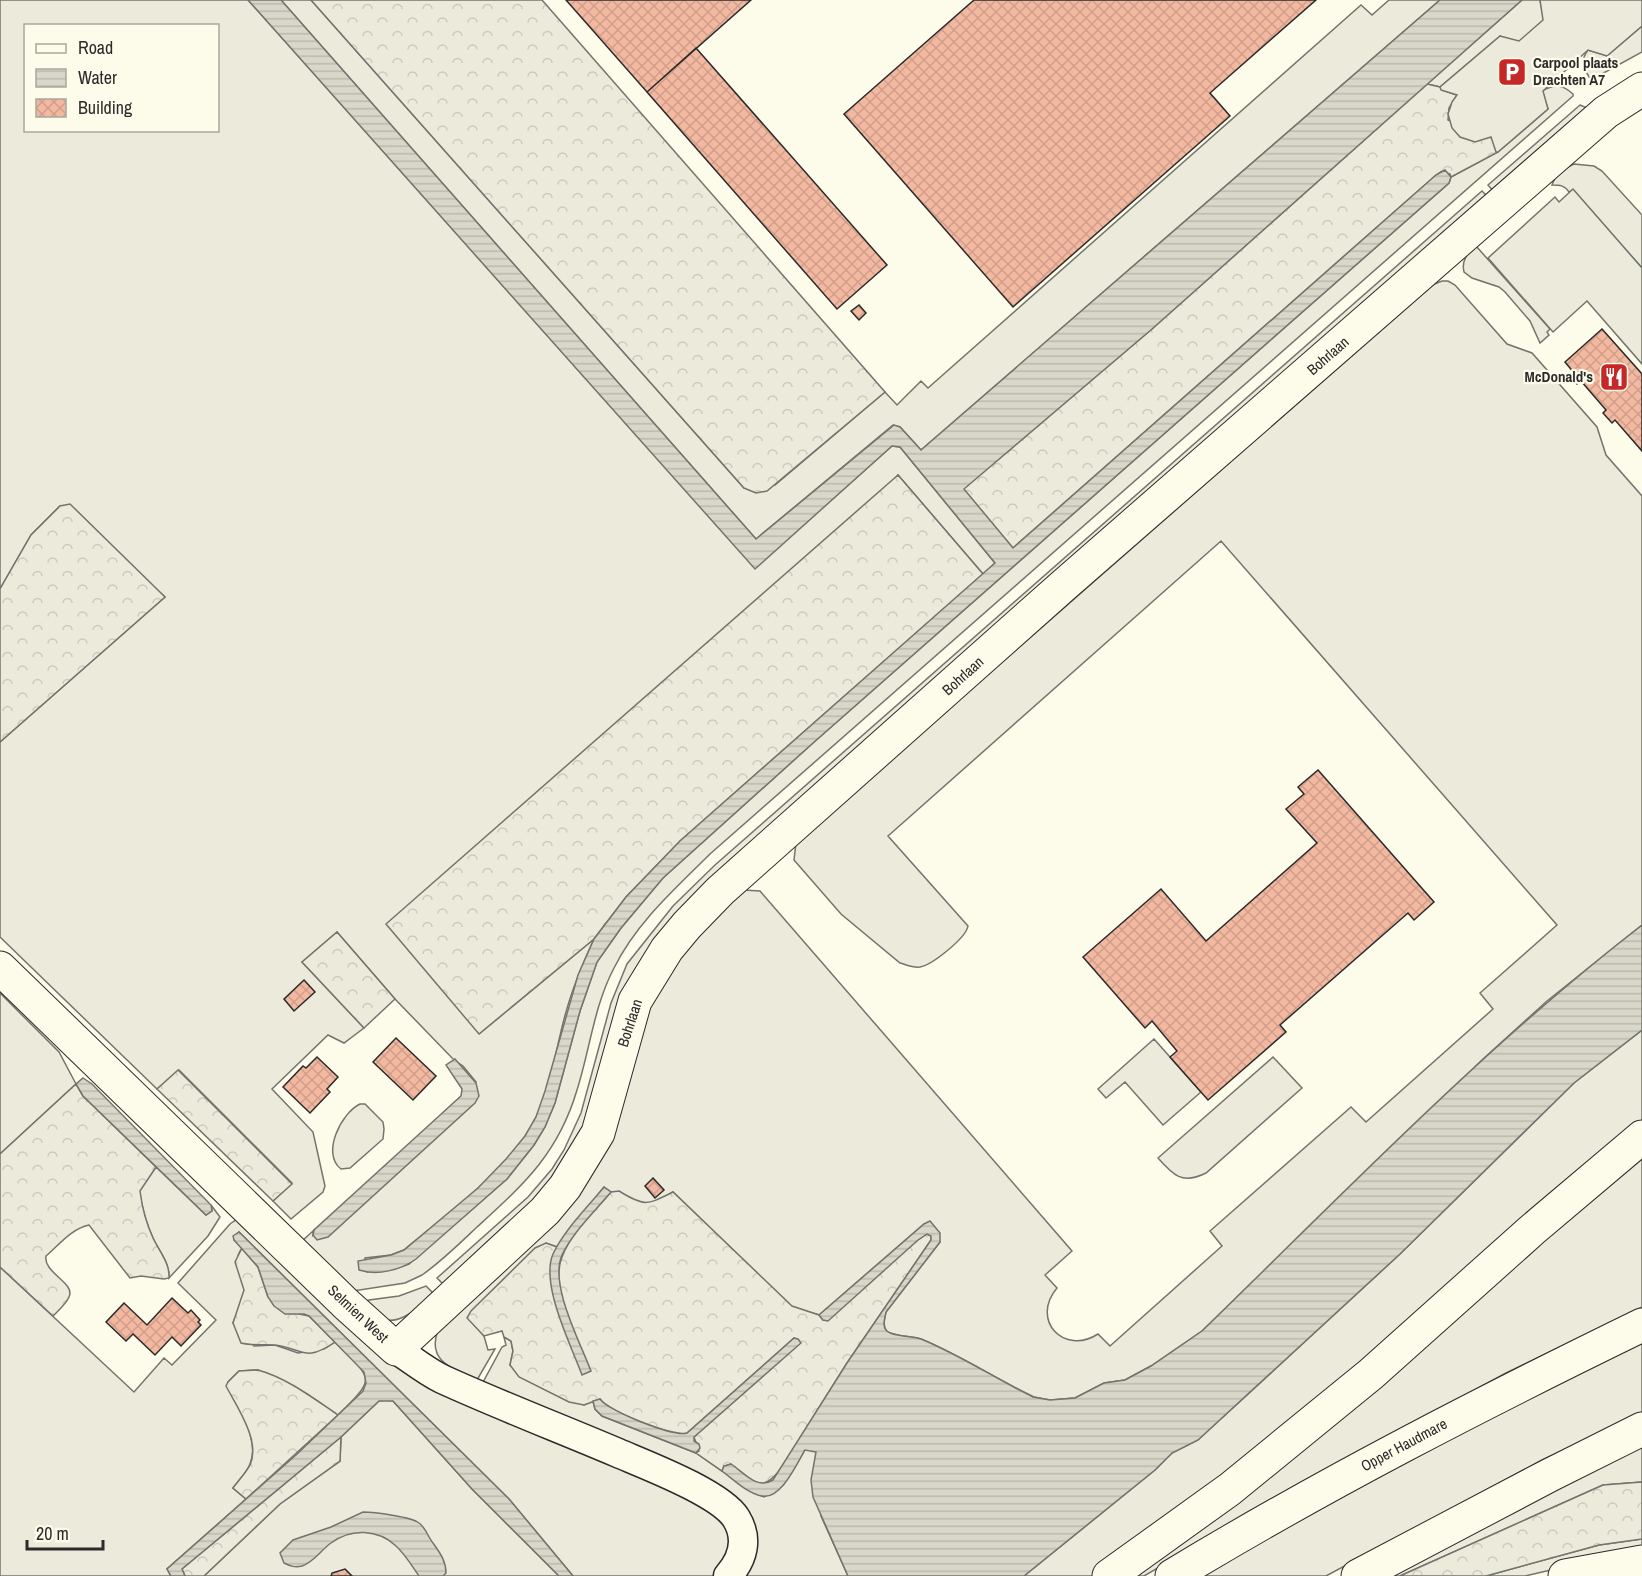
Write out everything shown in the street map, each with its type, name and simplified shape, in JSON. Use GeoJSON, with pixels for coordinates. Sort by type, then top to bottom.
{"type":"FeatureCollection","features":[{"type":"Feature","properties":{"kind":"main road","name":"Bohrlaan"},"geometry":{"type":"LineString","coordinates":[[396,1349],[545,1211],[565,1187],[598,1133],[635,1001],[667,949],[720,891],[1073,578],[1606,112],[1642,89]]}},
{"type":"Feature","properties":{"kind":"main road","name":"Selmien West"},"geometry":{"type":"LineString","coordinates":[[0,968],[346,1304],[396,1349]]}},
{"type":"Feature","properties":{"kind":"main road"},"geometry":{"type":"LineString","coordinates":[[1109,1576],[1230,1489],[1371,1374],[1532,1230],[1642,1137]]}},
{"type":"Feature","properties":{"kind":"main road","name":"Opper Haudmare"},"geometry":{"type":"LineString","coordinates":[[1172,1576],[1332,1482],[1642,1324]]}},
{"type":"Feature","properties":{"kind":"main road"},"geometry":{"type":"LineString","coordinates":[[1358,1576],[1642,1429]]}},
{"type":"Feature","properties":{"kind":"main road"},"geometry":{"type":"LineString","coordinates":[[1565,1576],[1642,1562]]}},
{"type":"Feature","properties":{"kind":"street","name":"Selmien West"},"geometry":{"type":"LineString","coordinates":[[396,1349],[439,1377],[677,1478],[726,1507],[736,1518],[742,1530],[743,1539],[743,1553],[728,1576]]}},
{"type":"Feature","properties":{"kind":"green space"},"geometry":{"type":"Polygon","coordinates":[[[0,0],[248,0],[755,568],[892,446],[900,447],[995,563],[983,574],[898,475],[479,1034],[594,939],[569,1002],[546,1092],[525,1136],[495,1172],[477,1189],[404,1250],[391,1255],[365,1258],[367,1272],[395,1269],[409,1264],[507,1179],[534,1145],[555,1103],[580,1011],[597,962],[621,928],[663,878],[1449,183],[1451,177],[1498,152],[1548,109],[1542,91],[1558,86],[1573,94],[710,854],[670,893],[623,951],[607,982],[577,1090],[560,1132],[549,1150],[524,1182],[457,1246],[422,1275],[405,1283],[353,1291],[301,1242],[314,1230],[313,1235],[476,1082],[463,1066],[454,1060],[395,999],[337,932],[302,962],[364,1028],[344,1043],[328,1035],[272,1089],[313,1132],[325,1186],[323,1192],[291,1219],[273,1201],[292,1183],[179,1070],[157,1089],[0,937],[0,742],[165,597],[60,506],[31,535],[0,589],[0,0]]]}},
{"type":"Feature","properties":{"kind":"green space"},"geometry":{"type":"Polygon","coordinates":[[[281,0],[311,0],[744,488],[775,485],[885,392],[897,405],[921,381],[928,388],[1361,5],[1372,15],[1389,0],[1440,0],[921,450],[900,427],[893,425],[756,539],[281,0]]]}},
{"type":"Feature","properties":{"kind":"green space"},"geometry":{"type":"Polygon","coordinates":[[[311,0],[542,0],[885,392],[767,491],[756,493],[744,488],[311,0]]]}},
{"type":"Feature","properties":{"kind":"green space"},"geometry":{"type":"Polygon","coordinates":[[[1522,0],[1540,0],[1544,20],[1519,42],[1500,36],[1440,87],[1427,84],[1522,0]]]}},
{"type":"Feature","properties":{"kind":"green space"},"geometry":{"type":"Polygon","coordinates":[[[1642,26],[1642,52],[1591,80],[1583,62],[1588,50],[1607,56],[1642,26]]]}},
{"type":"Feature","properties":{"kind":"green space"},"geometry":{"type":"Polygon","coordinates":[[[1427,84],[1457,95],[1449,108],[1448,120],[1492,138],[1498,152],[1451,177],[1450,174],[1442,171],[1436,175],[1013,548],[963,489],[1152,329],[1427,84]]]}},
{"type":"Feature","properties":{"kind":"green space"},"geometry":{"type":"Polygon","coordinates":[[[1580,105],[1587,108],[1495,193],[1488,185],[1580,105]]]}},
{"type":"Feature","properties":{"kind":"green space"},"geometry":{"type":"Polygon","coordinates":[[[1574,164],[1594,166],[1602,171],[1642,215],[1642,268],[1573,190],[1569,192],[1562,186],[1552,185],[1561,172],[1574,164]]]}},
{"type":"Feature","properties":{"kind":"green space"},"geometry":{"type":"Polygon","coordinates":[[[1482,191],[1489,198],[719,876],[555,1181],[444,1285],[437,1278],[528,1197],[552,1169],[564,1150],[581,1113],[611,1003],[627,964],[673,906],[715,865],[1482,191]]]}},
{"type":"Feature","properties":{"kind":"green space"},"geometry":{"type":"Polygon","coordinates":[[[1476,246],[1550,329],[1547,332],[1549,335],[1540,343],[1530,321],[1505,292],[1499,287],[1472,278],[1464,272],[1464,260],[1476,246]]]}},
{"type":"Feature","properties":{"kind":"green space"},"geometry":{"type":"Polygon","coordinates":[[[1442,281],[1455,285],[1507,344],[1532,353],[1597,427],[1606,455],[1642,496],[1642,925],[1547,1001],[1483,1059],[1202,1331],[1151,1366],[1125,1380],[1104,1383],[1075,1398],[1050,1400],[1034,1397],[935,1345],[921,1339],[888,1332],[884,1326],[886,1312],[940,1242],[924,1224],[819,1315],[792,1307],[673,1192],[647,1204],[637,1202],[620,1193],[611,1192],[604,1187],[557,1247],[546,1243],[468,1318],[484,1336],[488,1350],[495,1349],[477,1380],[444,1363],[436,1350],[435,1341],[438,1330],[534,1236],[646,1013],[682,951],[743,890],[760,891],[1072,1251],[1045,1275],[1057,1288],[1050,1300],[1047,1312],[1049,1322],[1063,1338],[1073,1341],[1085,1340],[1098,1334],[1110,1346],[1222,1246],[1210,1231],[1351,1107],[1366,1122],[1493,1009],[1480,993],[1557,925],[1221,541],[888,836],[968,926],[955,944],[940,956],[920,967],[900,963],[841,914],[794,860],[796,843],[1432,285],[1442,281]]]}},
{"type":"Feature","properties":{"kind":"green space"},"geometry":{"type":"Polygon","coordinates":[[[898,475],[983,574],[680,841],[626,897],[594,939],[479,1034],[386,924],[898,475]]]}},
{"type":"Feature","properties":{"kind":"green space"},"geometry":{"type":"Polygon","coordinates":[[[70,504],[165,597],[0,742],[0,589],[31,535],[60,506],[70,504]]]}},
{"type":"Feature","properties":{"kind":"green space"},"geometry":{"type":"Polygon","coordinates":[[[337,932],[395,999],[364,1028],[302,962],[337,932]]]}},
{"type":"Feature","properties":{"kind":"green space"},"geometry":{"type":"Polygon","coordinates":[[[0,993],[59,1052],[76,1084],[0,1154],[0,993]]]}},
{"type":"Feature","properties":{"kind":"green space"},"geometry":{"type":"Polygon","coordinates":[[[1642,1030],[1642,1124],[1312,1411],[1094,1576],[1024,1576],[1155,1470],[1172,1453],[1198,1440],[1400,1254],[1574,1083],[1642,1030]]]}},
{"type":"Feature","properties":{"kind":"green space"},"geometry":{"type":"Polygon","coordinates":[[[1154,1039],[1201,1092],[1163,1125],[1125,1082],[1106,1098],[1098,1089],[1154,1039]]]}},
{"type":"Feature","properties":{"kind":"green space"},"geometry":{"type":"Polygon","coordinates":[[[1273,1057],[1302,1088],[1206,1173],[1184,1178],[1168,1169],[1158,1158],[1273,1057]]]}},
{"type":"Feature","properties":{"kind":"green space"},"geometry":{"type":"Polygon","coordinates":[[[178,1070],[292,1184],[273,1201],[157,1089],[178,1070]]]}},
{"type":"Feature","properties":{"kind":"green space"},"geometry":{"type":"Polygon","coordinates":[[[76,1084],[83,1096],[156,1167],[140,1191],[146,1221],[166,1262],[169,1278],[141,1276],[130,1278],[89,1225],[71,1234],[46,1256],[49,1268],[64,1282],[70,1292],[66,1302],[53,1316],[0,1267],[0,1154],[76,1084]]]}},
{"type":"Feature","properties":{"kind":"green space"},"geometry":{"type":"Polygon","coordinates":[[[360,1104],[365,1104],[383,1122],[383,1139],[350,1168],[341,1169],[335,1162],[333,1144],[346,1116],[360,1104]]]}},
{"type":"Feature","properties":{"kind":"green space"},"geometry":{"type":"Polygon","coordinates":[[[1642,1148],[1642,1307],[1506,1373],[1327,1470],[1144,1576],[1122,1576],[1642,1148]]]}},
{"type":"Feature","properties":{"kind":"green space"},"geometry":{"type":"Polygon","coordinates":[[[156,1167],[206,1215],[212,1211],[211,1205],[220,1217],[208,1236],[169,1278],[166,1262],[148,1227],[139,1191],[156,1167]]]}},
{"type":"Feature","properties":{"kind":"green space"},"geometry":{"type":"Polygon","coordinates":[[[619,1191],[641,1202],[651,1202],[673,1192],[792,1306],[819,1315],[823,1320],[918,1240],[927,1234],[931,1236],[931,1240],[847,1363],[782,1467],[769,1481],[758,1483],[731,1464],[724,1466],[722,1471],[696,1453],[699,1451],[694,1437],[800,1343],[794,1338],[683,1435],[651,1426],[625,1415],[600,1399],[584,1405],[569,1402],[519,1377],[510,1365],[513,1351],[511,1341],[504,1337],[502,1331],[484,1336],[467,1318],[471,1311],[535,1248],[546,1243],[557,1247],[552,1264],[553,1294],[561,1295],[559,1271],[566,1248],[577,1231],[611,1192],[619,1191]]]}},
{"type":"Feature","properties":{"kind":"green space"},"geometry":{"type":"Polygon","coordinates":[[[240,1217],[347,1319],[638,1470],[725,1518],[737,1538],[715,1576],[573,1576],[509,1499],[239,1232],[234,1240],[242,1248],[237,1265],[244,1294],[233,1323],[254,1346],[275,1345],[298,1353],[324,1349],[335,1342],[363,1372],[364,1385],[360,1392],[338,1415],[307,1394],[258,1370],[239,1371],[228,1382],[250,1433],[252,1454],[249,1467],[233,1488],[246,1499],[167,1569],[171,1576],[0,1576],[0,1267],[134,1392],[164,1358],[172,1365],[216,1320],[178,1283],[230,1224],[240,1217]]]}},
{"type":"Feature","properties":{"kind":"green space"},"geometry":{"type":"Polygon","coordinates":[[[242,1248],[258,1267],[268,1297],[299,1314],[309,1316],[335,1342],[317,1352],[310,1353],[275,1345],[241,1343],[233,1323],[244,1290],[235,1262],[242,1248]]]}},
{"type":"Feature","properties":{"kind":"green space"},"geometry":{"type":"Polygon","coordinates":[[[426,1286],[434,1294],[401,1318],[386,1320],[378,1317],[364,1302],[399,1296],[426,1286]]]}},
{"type":"Feature","properties":{"kind":"green space"},"geometry":{"type":"Polygon","coordinates":[[[504,1337],[511,1341],[513,1351],[510,1365],[584,1405],[593,1401],[595,1409],[602,1416],[696,1453],[752,1492],[764,1497],[783,1485],[805,1449],[817,1452],[821,1516],[848,1576],[740,1576],[757,1549],[755,1529],[481,1386],[502,1347],[506,1345],[504,1337]]]}},
{"type":"Feature","properties":{"kind":"green space"},"geometry":{"type":"Polygon","coordinates":[[[1642,1343],[1642,1414],[1542,1460],[1326,1576],[1201,1576],[1341,1497],[1517,1403],[1642,1343]]]}},
{"type":"Feature","properties":{"kind":"green space"},"geometry":{"type":"Polygon","coordinates":[[[258,1370],[289,1383],[338,1415],[246,1499],[233,1488],[250,1465],[253,1456],[252,1445],[246,1424],[226,1386],[239,1371],[258,1370]]]}},
{"type":"Feature","properties":{"kind":"green space"},"geometry":{"type":"Polygon","coordinates":[[[379,1401],[393,1401],[472,1489],[559,1576],[204,1576],[280,1504],[340,1461],[341,1437],[379,1401]]]}},
{"type":"Feature","properties":{"kind":"green space"},"geometry":{"type":"Polygon","coordinates":[[[341,1437],[340,1461],[280,1504],[204,1576],[185,1576],[182,1569],[341,1437]]]}},
{"type":"Feature","properties":{"kind":"green space"},"geometry":{"type":"Polygon","coordinates":[[[1642,1447],[1642,1482],[1603,1485],[1400,1576],[1390,1576],[1632,1449],[1642,1447]]]}},
{"type":"Feature","properties":{"kind":"green space"},"geometry":{"type":"Polygon","coordinates":[[[1642,1482],[1642,1539],[1599,1545],[1486,1576],[1400,1576],[1603,1485],[1642,1482]]]}},
{"type":"Feature","properties":{"kind":"green space"},"geometry":{"type":"Polygon","coordinates":[[[1642,1539],[1642,1553],[1581,1563],[1525,1576],[1486,1576],[1599,1545],[1642,1539]]]}},
{"type":"Feature","properties":{"kind":"shaded area","name":"Carpool plaats Drachten A7"},"geometry":{"type":"Polygon","coordinates":[[[1540,0],[1642,0],[1642,26],[1607,56],[1588,50],[1543,91],[1548,109],[1498,152],[1496,152],[1491,137],[1475,142],[1460,137],[1452,128],[1448,114],[1457,95],[1441,90],[1440,87],[1500,36],[1519,41],[1543,20],[1540,0]]]}},
{"type":"Feature","properties":{"kind":"shaded area"},"geometry":{"type":"Polygon","coordinates":[[[1573,189],[1642,268],[1642,364],[1587,301],[1553,332],[1488,258],[1555,197],[1559,202],[1573,189]]]}},
{"type":"Feature","properties":{"kind":"water"},"geometry":{"type":"Polygon","coordinates":[[[248,0],[281,0],[756,539],[894,425],[900,427],[921,450],[1440,0],[1522,0],[1152,329],[964,489],[1013,548],[1436,175],[1445,170],[1451,177],[1449,183],[663,878],[621,928],[597,962],[580,1011],[555,1103],[534,1145],[507,1179],[416,1259],[396,1269],[381,1272],[359,1270],[358,1261],[391,1255],[404,1250],[478,1188],[525,1136],[536,1117],[545,1091],[578,975],[594,939],[626,897],[680,841],[995,563],[900,447],[892,446],[755,569],[248,0]]]}},
{"type":"Feature","properties":{"kind":"water"},"geometry":{"type":"Polygon","coordinates":[[[1642,925],[1642,1030],[1574,1083],[1400,1254],[1198,1440],[1172,1453],[1155,1470],[1024,1576],[848,1576],[813,1497],[811,1480],[816,1452],[805,1450],[782,1487],[769,1496],[751,1492],[722,1471],[724,1466],[731,1464],[756,1482],[767,1483],[773,1480],[847,1363],[931,1240],[931,1236],[927,1234],[918,1240],[828,1321],[823,1320],[819,1315],[930,1221],[940,1233],[940,1242],[886,1312],[884,1326],[888,1332],[921,1339],[1033,1397],[1050,1400],[1075,1398],[1104,1383],[1125,1380],[1151,1366],[1202,1331],[1471,1070],[1527,1020],[1642,925]]]}},
{"type":"Feature","properties":{"kind":"water"},"geometry":{"type":"Polygon","coordinates":[[[455,1059],[476,1083],[479,1096],[475,1103],[328,1237],[317,1240],[313,1235],[314,1230],[461,1096],[462,1089],[446,1065],[455,1059]]]}},
{"type":"Feature","properties":{"kind":"water"},"geometry":{"type":"Polygon","coordinates":[[[83,1078],[92,1084],[211,1205],[212,1211],[206,1215],[83,1096],[76,1084],[83,1078]]]}},
{"type":"Feature","properties":{"kind":"water"},"geometry":{"type":"Polygon","coordinates":[[[604,1187],[611,1192],[572,1238],[562,1255],[559,1267],[563,1297],[591,1371],[582,1375],[558,1314],[550,1281],[550,1267],[553,1254],[564,1236],[604,1187]]]}},
{"type":"Feature","properties":{"kind":"water"},"geometry":{"type":"Polygon","coordinates":[[[239,1232],[509,1499],[573,1576],[559,1576],[472,1489],[393,1401],[379,1401],[341,1437],[182,1569],[185,1576],[171,1576],[167,1569],[296,1455],[363,1391],[366,1383],[364,1372],[309,1316],[285,1314],[274,1306],[268,1297],[258,1267],[234,1240],[233,1236],[239,1232]]]}},
{"type":"Feature","properties":{"kind":"water"},"geometry":{"type":"Polygon","coordinates":[[[794,1338],[801,1343],[694,1437],[694,1441],[699,1444],[700,1448],[696,1453],[602,1416],[595,1409],[593,1401],[600,1399],[615,1410],[641,1422],[669,1431],[687,1433],[794,1338]]]}},
{"type":"Feature","properties":{"kind":"water"},"geometry":{"type":"Polygon","coordinates":[[[363,1512],[401,1517],[419,1523],[442,1557],[446,1573],[443,1576],[419,1576],[405,1556],[389,1540],[364,1532],[339,1538],[302,1566],[297,1567],[284,1563],[280,1553],[293,1540],[331,1527],[363,1512]]]}},
{"type":"Feature","properties":{"kind":"building"},"geometry":{"type":"Polygon","coordinates":[[[566,0],[751,0],[647,92],[566,0]]]}},
{"type":"Feature","properties":{"kind":"building"},"geometry":{"type":"Polygon","coordinates":[[[974,0],[1316,0],[1210,93],[1230,116],[1013,307],[844,114],[974,0]]]}},
{"type":"Feature","properties":{"kind":"building"},"geometry":{"type":"Polygon","coordinates":[[[696,48],[887,265],[837,309],[647,92],[696,48]]]}},
{"type":"Feature","properties":{"kind":"building"},"geometry":{"type":"Polygon","coordinates":[[[859,305],[866,313],[859,320],[851,311],[859,305]]]}},
{"type":"Feature","properties":{"kind":"building"},"geometry":{"type":"Polygon","coordinates":[[[1602,329],[1642,374],[1642,451],[1615,420],[1612,423],[1603,413],[1606,410],[1581,381],[1577,384],[1572,377],[1575,374],[1565,362],[1602,329]]]}},
{"type":"Feature","properties":{"kind":"building"},"geometry":{"type":"Polygon","coordinates":[[[1318,770],[1434,902],[1414,920],[1408,913],[1280,1025],[1286,1032],[1208,1100],[1170,1057],[1177,1051],[1152,1021],[1145,1028],[1083,957],[1161,889],[1206,941],[1317,843],[1286,809],[1304,794],[1298,787],[1318,770]]]}},
{"type":"Feature","properties":{"kind":"building"},"geometry":{"type":"Polygon","coordinates":[[[304,980],[315,992],[294,1011],[284,999],[304,980]]]}},
{"type":"Feature","properties":{"kind":"building"},"geometry":{"type":"Polygon","coordinates":[[[396,1038],[436,1076],[413,1100],[373,1062],[396,1038]]]}},
{"type":"Feature","properties":{"kind":"building"},"geometry":{"type":"Polygon","coordinates":[[[317,1057],[338,1077],[327,1089],[330,1092],[310,1113],[283,1087],[303,1066],[306,1068],[317,1057]]]}},
{"type":"Feature","properties":{"kind":"building"},"geometry":{"type":"Polygon","coordinates":[[[653,1178],[664,1190],[655,1198],[645,1186],[653,1178]]]}},
{"type":"Feature","properties":{"kind":"building"},"geometry":{"type":"Polygon","coordinates":[[[172,1298],[188,1313],[191,1310],[200,1320],[198,1322],[201,1325],[181,1346],[172,1337],[155,1355],[133,1334],[126,1341],[106,1322],[124,1303],[147,1325],[172,1298]]]}},
{"type":"Feature","properties":{"kind":"building"},"geometry":{"type":"Polygon","coordinates":[[[345,1569],[352,1576],[331,1576],[332,1573],[345,1569]]]}},
{"type":"Feature","properties":{"kind":"place","name":"Carpool plaats Drachten A7"},"geometry":{"type":"Point","coordinates":[1512,72]}},
{"type":"Feature","properties":{"kind":"place","name":"McDonald's"},"geometry":{"type":"Point","coordinates":[1614,377]}}]}
